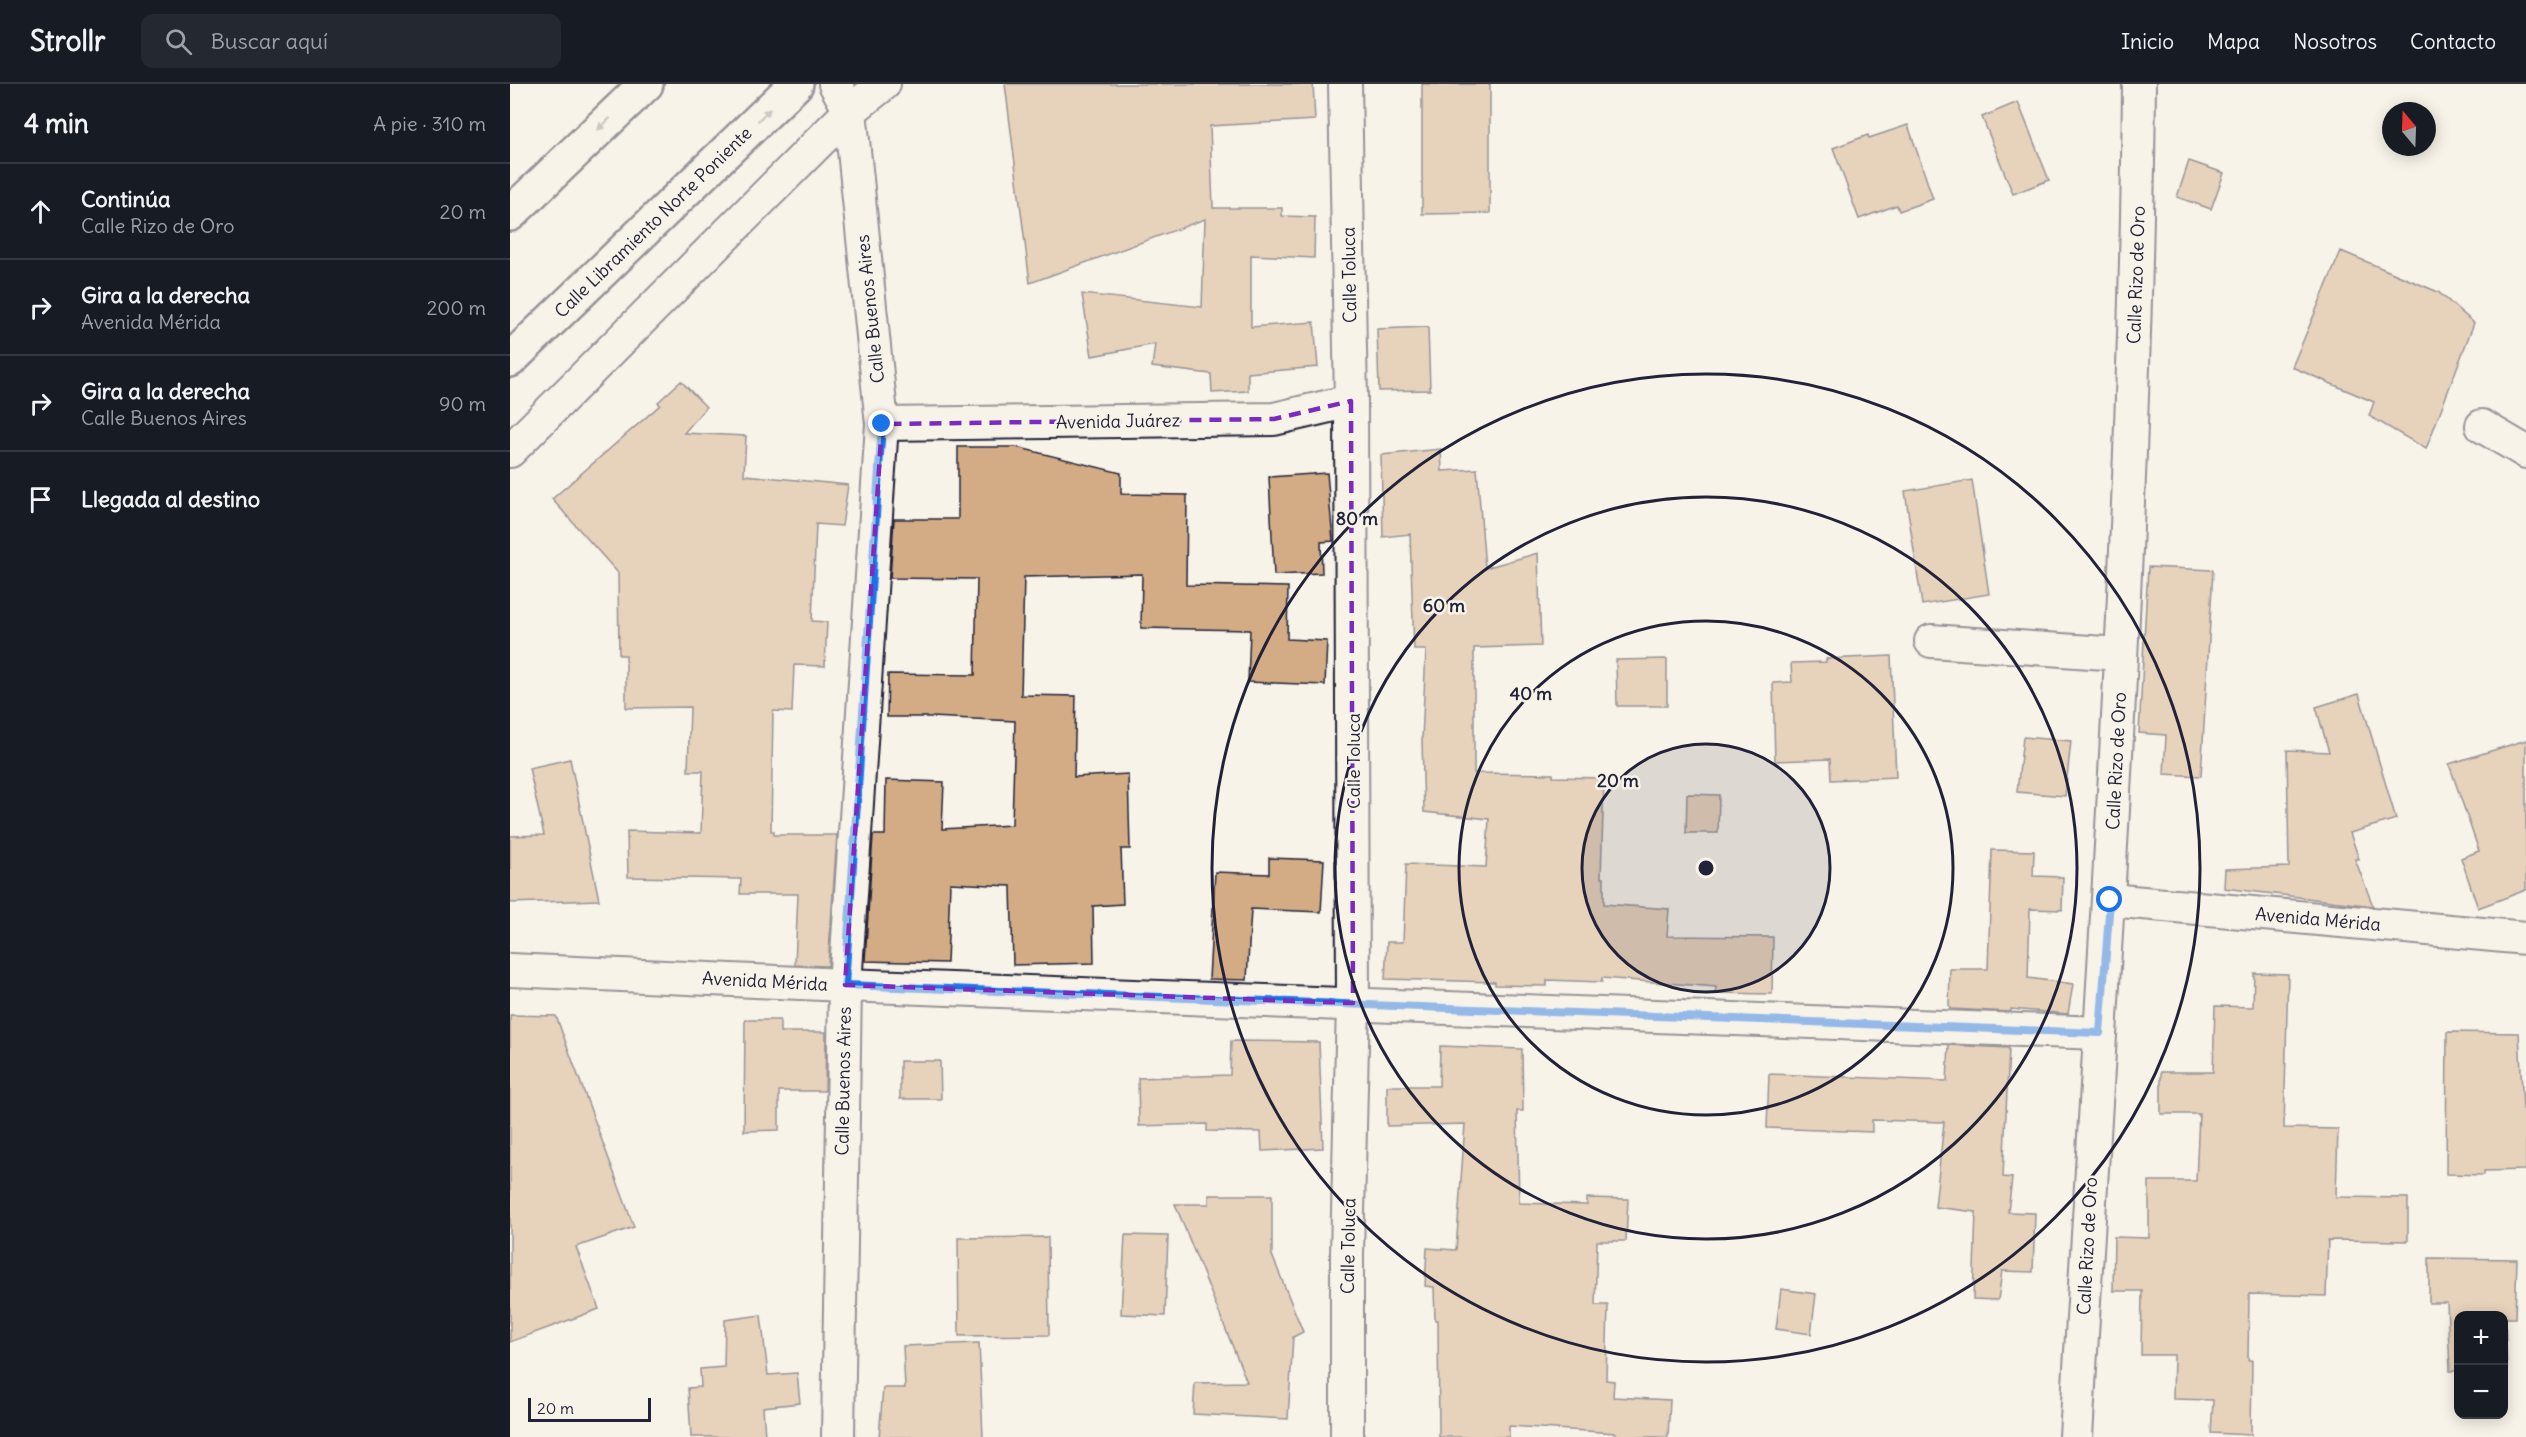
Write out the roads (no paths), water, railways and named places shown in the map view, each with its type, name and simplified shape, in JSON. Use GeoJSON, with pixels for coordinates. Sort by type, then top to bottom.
{"type":"FeatureCollection","features":[{"type":"Feature","properties":{"kind":"highway"},"geometry":{"type":"LineString","coordinates":[[510,214],[646,84]]}},
{"type":"Feature","properties":{"kind":"highway","name":"Calle Libramiento Norte Poniente"},"geometry":{"type":"LineString","coordinates":[[510,360],[796,84]]}},
{"type":"Feature","properties":{"kind":"street","name":"Calle Buenos Aires"},"geometry":{"type":"LineString","coordinates":[[835,84],[850,111],[882,424],[845,985],[838,1437]]}},
{"type":"Feature","properties":{"kind":"street"},"geometry":{"type":"LineString","coordinates":[[510,451],[850,111],[884,84]]}},
{"type":"Feature","properties":{"kind":"street","name":"Calle Toluca"},"geometry":{"type":"LineString","coordinates":[[1345,84],[1351,401],[1353,1004],[1347,1254],[1347,1437]]}},
{"type":"Feature","properties":{"kind":"street","name":"Calle Rizo de Oro"},"geometry":{"type":"LineString","coordinates":[[2076,1437],[2110,900],[2138,279],[2139,84]]}},
{"type":"Feature","properties":{"kind":"street","name":"Avenida Juárez"},"geometry":{"type":"LineString","coordinates":[[882,424],[1274,419],[1351,401]]}},
{"type":"Feature","properties":{"kind":"street"},"geometry":{"type":"LineString","coordinates":[[2482,426],[2526,452]]}},
{"type":"Feature","properties":{"kind":"street"},"geometry":{"type":"LineString","coordinates":[[1931,641],[2120,654]]}},
{"type":"Feature","properties":{"kind":"street","name":"Avenida Mérida"},"geometry":{"type":"LineString","coordinates":[[2110,900],[2526,938]]}},
{"type":"Feature","properties":{"kind":"street","name":"Avenida Mérida"},"geometry":{"type":"LineString","coordinates":[[510,970],[2100,1033]]}}]}
